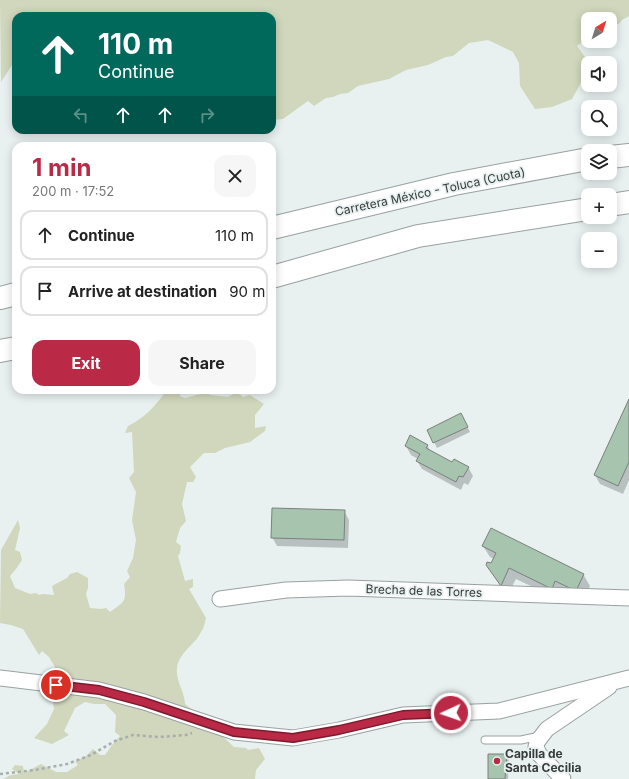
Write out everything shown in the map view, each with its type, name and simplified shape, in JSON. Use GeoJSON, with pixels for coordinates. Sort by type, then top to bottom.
{"type":"FeatureCollection","features":[{"type":"Feature","properties":{"kind":"highway"},"geometry":{"type":"LineString","coordinates":[[617,156],[629,155]]}},
{"type":"Feature","properties":{"kind":"highway","name":"Carretera México - Toluca (Cuota)"},"geometry":{"type":"LineString","coordinates":[[276,227],[454,184],[581,160]]}},
{"type":"Feature","properties":{"kind":"highway"},"geometry":{"type":"LineString","coordinates":[[617,204],[629,202]]}},
{"type":"Feature","properties":{"kind":"highway"},"geometry":{"type":"LineString","coordinates":[[276,276],[418,236],[581,209]]}},
{"type":"Feature","properties":{"kind":"highway"},"geometry":{"type":"LineString","coordinates":[[0,298],[12,295]]}},
{"type":"Feature","properties":{"kind":"highway"},"geometry":{"type":"LineString","coordinates":[[0,352],[12,349]]}},
{"type":"Feature","properties":{"kind":"street","name":"Brecha de las Torres"},"geometry":{"type":"LineString","coordinates":[[220,599],[286,590],[348,588],[629,598]]}},
{"type":"Feature","properties":{"kind":"street"},"geometry":{"type":"LineString","coordinates":[[0,678],[99,690],[144,702],[234,732],[293,738],[339,730],[403,715],[499,711],[623,679]]}},
{"type":"Feature","properties":{"kind":"street"},"geometry":{"type":"LineString","coordinates":[[563,779],[539,754],[536,747],[540,736],[547,729],[623,679]]}},
{"type":"Feature","properties":{"kind":"lane"},"geometry":{"type":"LineString","coordinates":[[485,740],[521,740],[540,736]]}},
{"type":"Feature","properties":{"kind":"path"},"geometry":{"type":"LineString","coordinates":[[0,774],[67,764],[91,755],[115,741],[133,735],[159,737],[186,734],[214,725]]}},
{"type":"Feature","properties":{"kind":"green space"},"geometry":{"type":"Polygon","coordinates":[[[0,0],[629,0],[629,16],[622,20],[619,24],[617,24],[617,12],[581,12],[581,43],[577,46],[584,56],[581,56],[581,83],[572,99],[552,107],[535,109],[520,86],[519,63],[513,52],[488,40],[469,43],[453,56],[446,57],[428,65],[406,70],[389,79],[358,86],[348,93],[326,98],[314,106],[308,101],[283,119],[276,120],[276,12],[12,12],[12,65],[1,82],[0,0]]]}},
{"type":"Feature","properties":{"kind":"green space"},"geometry":{"type":"Polygon","coordinates":[[[164,394],[180,394],[180,396],[185,398],[200,394],[228,397],[233,394],[239,394],[243,397],[250,395],[264,404],[255,415],[255,428],[266,426],[265,431],[250,442],[225,448],[215,453],[204,453],[190,467],[196,477],[193,482],[187,482],[182,504],[186,521],[180,528],[176,542],[181,546],[178,556],[185,581],[193,579],[193,587],[189,589],[206,618],[203,629],[198,637],[178,662],[177,677],[185,704],[202,717],[234,747],[246,748],[248,750],[259,748],[265,759],[256,770],[255,779],[3,779],[11,775],[19,774],[12,769],[15,765],[23,766],[24,773],[41,764],[56,772],[67,772],[78,765],[75,761],[85,757],[93,749],[100,755],[105,755],[120,736],[115,732],[116,715],[105,704],[85,702],[75,708],[64,731],[69,735],[52,744],[34,738],[47,724],[54,709],[50,685],[52,678],[50,670],[56,669],[49,657],[42,651],[39,655],[23,629],[0,623],[1,550],[18,520],[20,528],[15,550],[20,552],[22,560],[10,576],[15,588],[30,594],[36,593],[39,595],[54,595],[52,586],[67,578],[70,574],[77,572],[88,578],[88,588],[86,594],[90,608],[106,608],[110,612],[121,603],[125,598],[124,584],[130,577],[127,571],[133,558],[136,540],[132,520],[136,492],[129,478],[134,472],[132,432],[125,433],[128,426],[150,411],[164,394]]]}},
{"type":"Feature","properties":{"kind":"building"},"geometry":{"type":"Polygon","coordinates":[[[629,399],[629,462],[618,486],[594,475],[629,399]]]}},
{"type":"Feature","properties":{"kind":"building"},"geometry":{"type":"Polygon","coordinates":[[[461,413],[468,427],[433,443],[427,430],[461,413]]]}},
{"type":"Feature","properties":{"kind":"building"},"geometry":{"type":"Polygon","coordinates":[[[410,435],[428,445],[426,448],[452,462],[454,459],[469,467],[463,477],[459,476],[456,482],[416,461],[420,454],[405,446],[410,435]]]}},
{"type":"Feature","properties":{"kind":"building"},"geometry":{"type":"Polygon","coordinates":[[[272,508],[345,510],[344,540],[271,538],[272,508]]]}},
{"type":"Feature","properties":{"kind":"building"},"geometry":{"type":"Polygon","coordinates":[[[491,528],[584,574],[576,591],[555,581],[552,589],[509,568],[501,586],[486,565],[487,562],[491,563],[496,553],[482,546],[491,528]]]}},
{"type":"Feature","properties":{"kind":"building","name":"Capilla de Santa Cecilia"},"geometry":{"type":"Polygon","coordinates":[[[488,754],[507,754],[505,779],[488,779],[488,754]]]}},
{"type":"Feature","properties":{"kind":"place","name":"Capilla de Santa Cecilia"},"geometry":{"type":"Point","coordinates":[497,761]}},
{"type":"Feature","properties":{"kind":"route"},"geometry":{"type":"LineString","coordinates":[[56,685],[99,690],[144,702],[234,732],[293,738],[339,730],[403,715],[451,713]]}}]}
